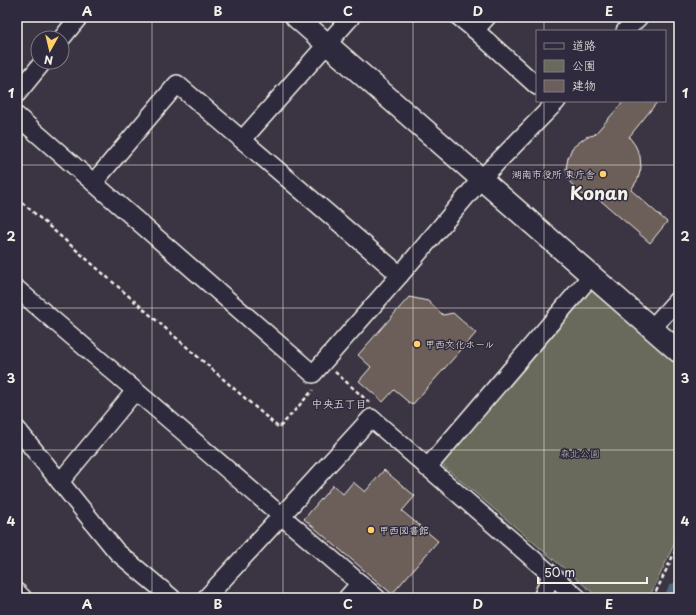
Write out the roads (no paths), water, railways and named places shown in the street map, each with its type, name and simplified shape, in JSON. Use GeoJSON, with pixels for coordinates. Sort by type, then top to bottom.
{"type":"FeatureCollection","features":[{"type":"Feature","properties":{"kind":"street"},"geometry":{"type":"LineString","coordinates":[[68,30],[79,17]]}},
{"type":"Feature","properties":{"kind":"street"},"geometry":{"type":"LineString","coordinates":[[296,17],[679,352]]}},
{"type":"Feature","properties":{"kind":"street"},"geometry":{"type":"LineString","coordinates":[[242,140],[351,17]]}},
{"type":"Feature","properties":{"kind":"street"},"geometry":{"type":"LineString","coordinates":[[459,17],[536,85]]}},
{"type":"Feature","properties":{"kind":"street"},"geometry":{"type":"LineString","coordinates":[[475,30],[486,17]]}},
{"type":"Feature","properties":{"kind":"street"},"geometry":{"type":"LineString","coordinates":[[626,30],[639,17]]}},
{"type":"Feature","properties":{"kind":"street"},"geometry":{"type":"LineString","coordinates":[[17,94],[36,70]]}},
{"type":"Feature","properties":{"kind":"street"},"geometry":{"type":"LineString","coordinates":[[94,182],[177,84],[400,274]]}},
{"type":"Feature","properties":{"kind":"street"},"geometry":{"type":"LineString","coordinates":[[17,116],[313,374],[481,179],[556,102]]}},
{"type":"Feature","properties":{"kind":"street"},"geometry":{"type":"LineString","coordinates":[[427,468],[591,276]]}},
{"type":"Feature","properties":{"kind":"street"},"geometry":{"type":"LineString","coordinates":[[17,289],[377,598]]}},
{"type":"Feature","properties":{"kind":"street"},"geometry":{"type":"LineString","coordinates":[[652,328],[679,298]]}},
{"type":"Feature","properties":{"kind":"street"},"geometry":{"type":"LineString","coordinates":[[60,482],[135,390]]}},
{"type":"Feature","properties":{"kind":"street"},"geometry":{"type":"LineString","coordinates":[[206,598],[371,418],[578,598]]}},
{"type":"Feature","properties":{"kind":"street"},"geometry":{"type":"LineString","coordinates":[[17,429],[117,552],[172,598]]}},
{"type":"Feature","properties":{"kind":"street"},"geometry":{"type":"LineString","coordinates":[[542,598],[551,575]]}},
{"type":"Feature","properties":{"kind":"street"},"geometry":{"type":"LineString","coordinates":[[347,598],[360,583]]}},
{"type":"Feature","properties":{"kind":"street"},"geometry":{"type":"LineString","coordinates":[[17,592],[23,598]]}},
{"type":"Feature","properties":{"kind":"place","name":"湖南市役所 東庁舎"},"geometry":{"type":"Point","coordinates":[603,174]}},
{"type":"Feature","properties":{"kind":"place","name":"甲西文化ホール"},"geometry":{"type":"Point","coordinates":[417,344]}},
{"type":"Feature","properties":{"kind":"place","name":"甲西図書館"},"geometry":{"type":"Point","coordinates":[371,530]}},
{"type":"Feature","properties":{"kind":"district","name":"Konan"},"geometry":{"type":"Point","coordinates":[599,194]}},
{"type":"Feature","properties":{"kind":"district","name":"中央五丁目"},"geometry":{"type":"Point","coordinates":[339,404]}},
{"type":"Feature","properties":{"kind":"park label","name":"森北公園"},"geometry":{"type":"Point","coordinates":[580,453]}}]}
